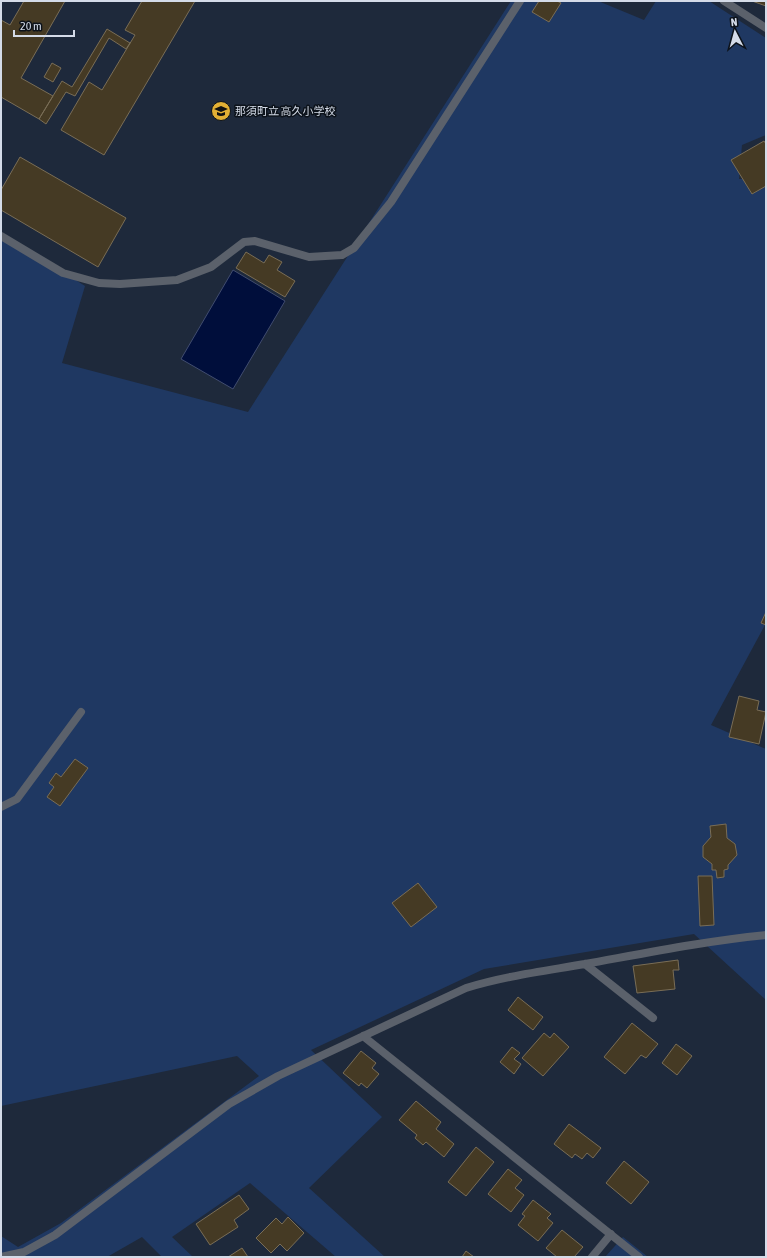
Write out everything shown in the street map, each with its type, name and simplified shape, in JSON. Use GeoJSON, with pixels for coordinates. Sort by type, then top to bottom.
{"type":"FeatureCollection","features":[{"type":"Feature","properties":{"kind":"lane"},"geometry":{"type":"LineString","coordinates":[[1,236],[63,273],[99,283],[120,284],[177,280],[211,267],[244,242],[254,241],[309,257],[342,255],[354,248],[391,202],[520,1]]}},
{"type":"Feature","properties":{"kind":"lane"},"geometry":{"type":"LineString","coordinates":[[724,1],[766,28]]}},
{"type":"Feature","properties":{"kind":"lane"},"geometry":{"type":"LineString","coordinates":[[1,807],[17,799],[82,712]]}},
{"type":"Feature","properties":{"kind":"lane"},"geometry":{"type":"LineString","coordinates":[[1,1257],[24,1252],[55,1235],[229,1104],[278,1076],[466,988],[495,979],[717,940],[766,935]]}},
{"type":"Feature","properties":{"kind":"lane"},"geometry":{"type":"LineString","coordinates":[[585,964],[654,1018]]}},
{"type":"Feature","properties":{"kind":"lane"},"geometry":{"type":"LineString","coordinates":[[363,1036],[639,1257]]}},
{"type":"Feature","properties":{"kind":"lane"},"geometry":{"type":"LineString","coordinates":[[592,1257],[611,1234]]}},
{"type":"Feature","properties":{"kind":"shaded area"},"geometry":{"type":"Polygon","coordinates":[[[511,1],[598,1],[644,20],[656,1],[709,1],[766,38],[766,135],[742,145],[739,179],[766,179],[766,623],[711,725],[766,749],[766,1000],[694,934],[484,969],[311,1050],[382,1117],[309,1188],[385,1257],[336,1257],[250,1183],[172,1237],[193,1257],[162,1257],[142,1237],[107,1257],[1,1257],[1,1236],[18,1247],[61,1223],[259,1076],[237,1056],[1,1106],[1,232],[85,286],[62,363],[248,412],[511,1]]]}},
{"type":"Feature","properties":{"kind":"shaded area"},"geometry":{"type":"Polygon","coordinates":[[[233,270],[285,301],[233,389],[181,359],[233,270]]]}},
{"type":"Feature","properties":{"kind":"shaded area"},"geometry":{"type":"Polygon","coordinates":[[[623,1237],[648,1257],[605,1257],[623,1237]]]}},
{"type":"Feature","properties":{"kind":"building"},"geometry":{"type":"Polygon","coordinates":[[[24,1],[65,1],[21,78],[53,96],[39,119],[1,97],[1,20],[10,25],[24,1]]]}},
{"type":"Feature","properties":{"kind":"building"},"geometry":{"type":"Polygon","coordinates":[[[142,1],[195,1],[104,155],[61,130],[89,82],[102,90],[135,35],[125,30],[142,1]]]}},
{"type":"Feature","properties":{"kind":"building"},"geometry":{"type":"Polygon","coordinates":[[[539,1],[557,1],[561,3],[549,22],[532,12],[539,1]]]}},
{"type":"Feature","properties":{"kind":"building"},"geometry":{"type":"Polygon","coordinates":[[[752,1],[766,1],[766,6],[752,1]]]}},
{"type":"Feature","properties":{"kind":"building"},"geometry":{"type":"Polygon","coordinates":[[[107,29],[130,43],[126,49],[109,38],[75,96],[66,92],[46,124],[39,119],[62,81],[72,87],[107,29]]]}},
{"type":"Feature","properties":{"kind":"building"},"geometry":{"type":"Polygon","coordinates":[[[52,63],[61,68],[53,82],[44,77],[52,63]]]}},
{"type":"Feature","properties":{"kind":"building"},"geometry":{"type":"Polygon","coordinates":[[[764,141],[766,144],[766,186],[752,194],[731,160],[764,141]]]}},
{"type":"Feature","properties":{"kind":"building"},"geometry":{"type":"Polygon","coordinates":[[[20,157],[126,218],[98,267],[1,210],[1,190],[20,157]]]}},
{"type":"Feature","properties":{"kind":"building"},"geometry":{"type":"Polygon","coordinates":[[[246,252],[264,263],[269,255],[282,262],[277,270],[295,281],[285,297],[236,268],[246,252]]]}},
{"type":"Feature","properties":{"kind":"building"},"geometry":{"type":"Polygon","coordinates":[[[766,612],[766,625],[761,623],[766,612]]]}},
{"type":"Feature","properties":{"kind":"building"},"geometry":{"type":"Polygon","coordinates":[[[739,696],[759,701],[757,710],[766,712],[759,744],[729,737],[739,696]]]}},
{"type":"Feature","properties":{"kind":"building"},"geometry":{"type":"Polygon","coordinates":[[[75,759],[88,768],[60,806],[47,797],[54,787],[49,783],[56,773],[61,777],[75,759]]]}},
{"type":"Feature","properties":{"kind":"building"},"geometry":{"type":"Polygon","coordinates":[[[726,824],[727,838],[735,844],[737,855],[728,865],[728,869],[724,870],[724,877],[717,878],[716,870],[712,870],[712,864],[703,857],[703,846],[711,837],[710,826],[726,824]]]}},
{"type":"Feature","properties":{"kind":"building"},"geometry":{"type":"Polygon","coordinates":[[[698,876],[712,876],[714,925],[700,926],[698,876]]]}},
{"type":"Feature","properties":{"kind":"building"},"geometry":{"type":"Polygon","coordinates":[[[418,883],[437,907],[411,927],[392,903],[418,883]]]}},
{"type":"Feature","properties":{"kind":"building"},"geometry":{"type":"Polygon","coordinates":[[[678,960],[679,970],[673,970],[675,989],[637,993],[633,966],[678,960]]]}},
{"type":"Feature","properties":{"kind":"building"},"geometry":{"type":"Polygon","coordinates":[[[518,997],[543,1017],[533,1030],[508,1010],[518,997]]]}},
{"type":"Feature","properties":{"kind":"building"},"geometry":{"type":"Polygon","coordinates":[[[632,1023],[658,1044],[646,1058],[641,1055],[625,1074],[604,1057],[632,1023]]]}},
{"type":"Feature","properties":{"kind":"building"},"geometry":{"type":"Polygon","coordinates":[[[544,1033],[550,1038],[554,1033],[569,1047],[543,1076],[522,1058],[544,1033]]]}},
{"type":"Feature","properties":{"kind":"building"},"geometry":{"type":"Polygon","coordinates":[[[676,1044],[692,1056],[677,1075],[662,1063],[676,1044]]]}},
{"type":"Feature","properties":{"kind":"building"},"geometry":{"type":"Polygon","coordinates":[[[512,1047],[520,1053],[514,1059],[521,1064],[514,1074],[500,1062],[512,1047]]]}},
{"type":"Feature","properties":{"kind":"building"},"geometry":{"type":"Polygon","coordinates":[[[361,1051],[376,1063],[372,1068],[379,1074],[367,1088],[361,1083],[359,1086],[343,1073],[361,1051]]]}},
{"type":"Feature","properties":{"kind":"building"},"geometry":{"type":"Polygon","coordinates":[[[416,1101],[441,1122],[436,1129],[454,1144],[444,1157],[426,1142],[423,1145],[415,1138],[417,1135],[399,1120],[416,1101]]]}},
{"type":"Feature","properties":{"kind":"building"},"geometry":{"type":"Polygon","coordinates":[[[569,1124],[601,1148],[593,1158],[587,1153],[582,1159],[575,1154],[572,1158],[554,1144],[569,1124]]]}},
{"type":"Feature","properties":{"kind":"building"},"geometry":{"type":"Polygon","coordinates":[[[476,1147],[494,1162],[466,1196],[448,1182],[476,1147]]]}},
{"type":"Feature","properties":{"kind":"building"},"geometry":{"type":"Polygon","coordinates":[[[624,1161],[649,1182],[631,1204],[606,1183],[624,1161]]]}},
{"type":"Feature","properties":{"kind":"building"},"geometry":{"type":"Polygon","coordinates":[[[508,1169],[522,1180],[515,1188],[524,1195],[511,1212],[488,1194],[508,1169]]]}},
{"type":"Feature","properties":{"kind":"building"},"geometry":{"type":"Polygon","coordinates":[[[239,1195],[249,1209],[234,1220],[238,1227],[210,1245],[196,1224],[239,1195]]]}},
{"type":"Feature","properties":{"kind":"building"},"geometry":{"type":"Polygon","coordinates":[[[533,1200],[551,1214],[547,1218],[553,1223],[538,1241],[518,1225],[525,1216],[522,1214],[533,1200]]]}},
{"type":"Feature","properties":{"kind":"building"},"geometry":{"type":"Polygon","coordinates":[[[288,1217],[304,1233],[287,1251],[280,1244],[271,1253],[256,1238],[276,1218],[282,1224],[288,1217]]]}},
{"type":"Feature","properties":{"kind":"building"},"geometry":{"type":"Polygon","coordinates":[[[562,1230],[583,1247],[574,1257],[557,1257],[546,1248],[562,1230]]]}},
{"type":"Feature","properties":{"kind":"building"},"geometry":{"type":"Polygon","coordinates":[[[242,1248],[248,1257],[228,1257],[242,1248]]]}},
{"type":"Feature","properties":{"kind":"building"},"geometry":{"type":"Polygon","coordinates":[[[466,1251],[474,1257],[462,1257],[466,1251]]]}},
{"type":"Feature","properties":{"kind":"place","name":"那須町立 高久小学校"},"geometry":{"type":"Point","coordinates":[221,111]}}]}
